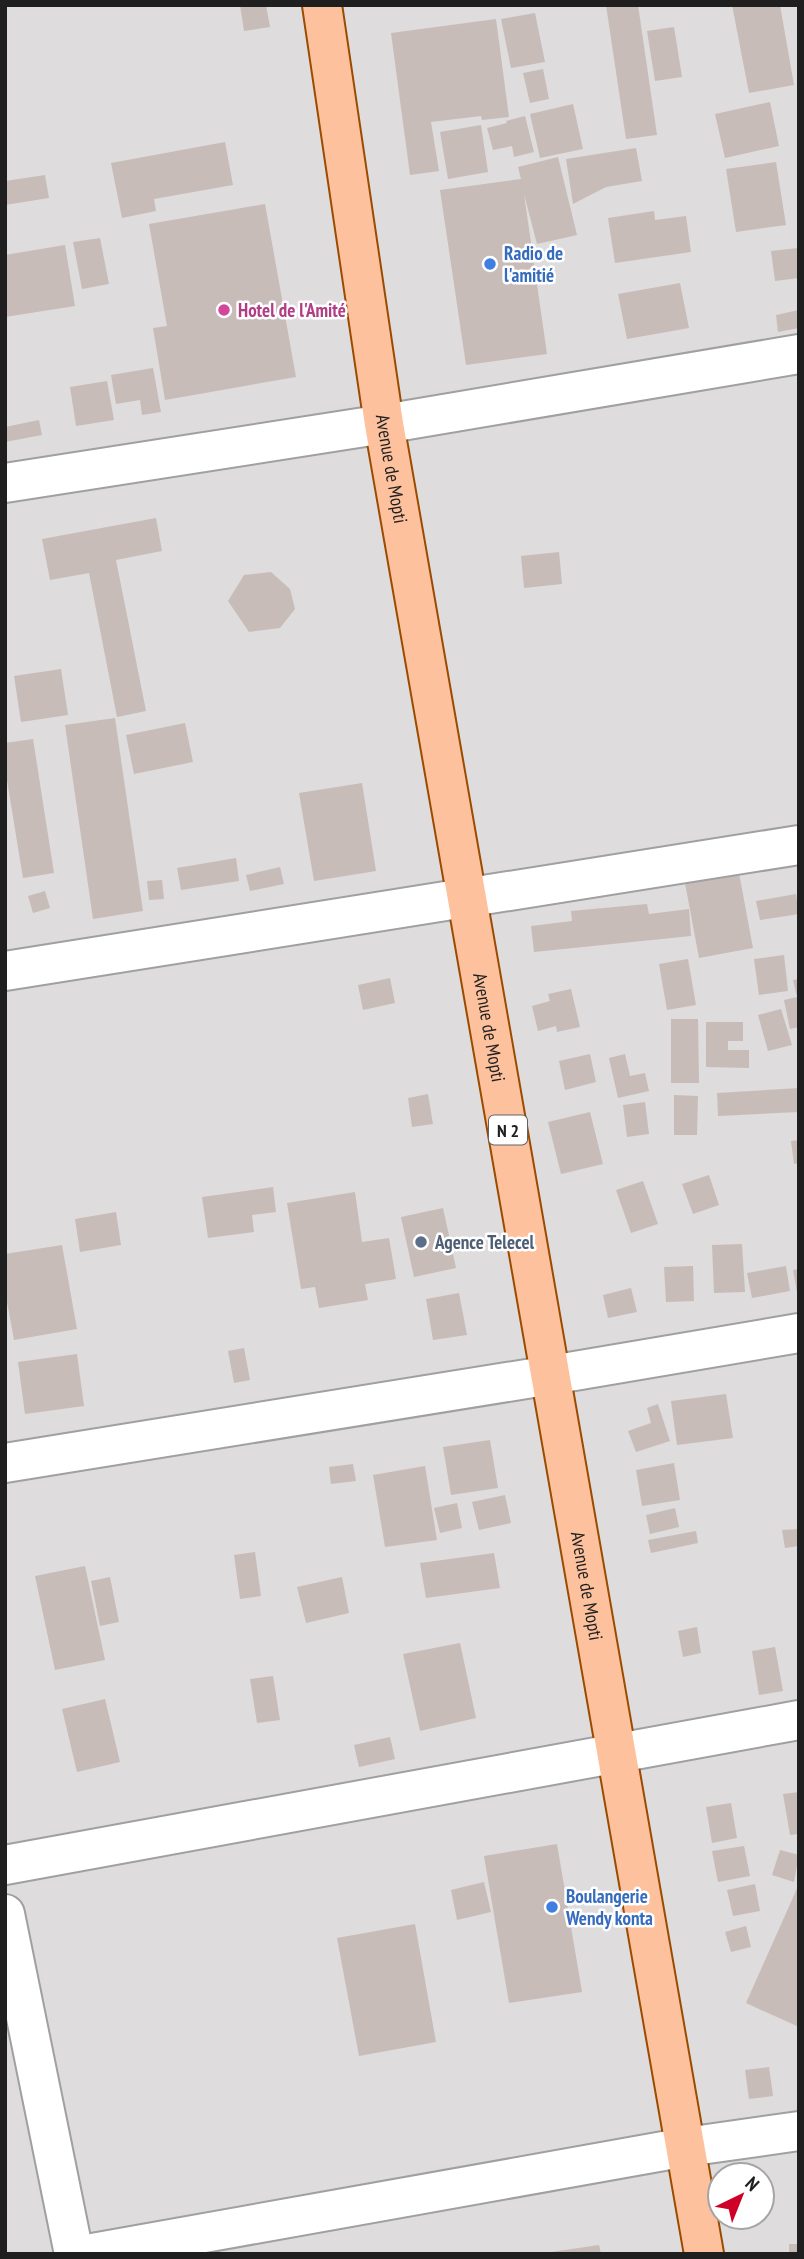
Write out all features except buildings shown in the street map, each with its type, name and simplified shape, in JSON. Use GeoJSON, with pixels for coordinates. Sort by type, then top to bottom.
{"type":"FeatureCollection","features":[{"type":"Feature","properties":{"kind":"main road","name":"Avenue de Mopti"},"geometry":{"type":"LineString","coordinates":[[321,5],[384,424],[704,2254]]}},
{"type":"Feature","properties":{"kind":"street"},"geometry":{"type":"LineString","coordinates":[[5,482],[384,424],[799,354]]}},
{"type":"Feature","properties":{"kind":"street"},"geometry":{"type":"LineString","coordinates":[[5,971],[799,845]]}},
{"type":"Feature","properties":{"kind":"street"},"geometry":{"type":"LineString","coordinates":[[5,1463],[799,1333]]}},
{"type":"Feature","properties":{"kind":"street"},"geometry":{"type":"LineString","coordinates":[[5,1865],[799,1720]]}},
{"type":"Feature","properties":{"kind":"street"},"geometry":{"type":"LineString","coordinates":[[5,1914],[74,2254]]}},
{"type":"Feature","properties":{"kind":"street"},"geometry":{"type":"LineString","coordinates":[[86,2254],[686,2147],[799,2131]]}},
{"type":"Feature","properties":{"kind":"shaded area"},"geometry":{"type":"Polygon","coordinates":[[[5,5],[799,5],[799,2254],[5,2254],[5,5]]]}},
{"type":"Feature","properties":{"kind":"place","name":"Radio de l'amitié"},"geometry":{"type":"Point","coordinates":[490,264]}},
{"type":"Feature","properties":{"kind":"place","name":"Hotel de l'Amité"},"geometry":{"type":"Point","coordinates":[224,310]}},
{"type":"Feature","properties":{"kind":"place","name":"Agence Telecel"},"geometry":{"type":"Point","coordinates":[421,1242]}},
{"type":"Feature","properties":{"kind":"place","name":"Boulangerie Wendy konta"},"geometry":{"type":"Point","coordinates":[552,1907]}}]}
